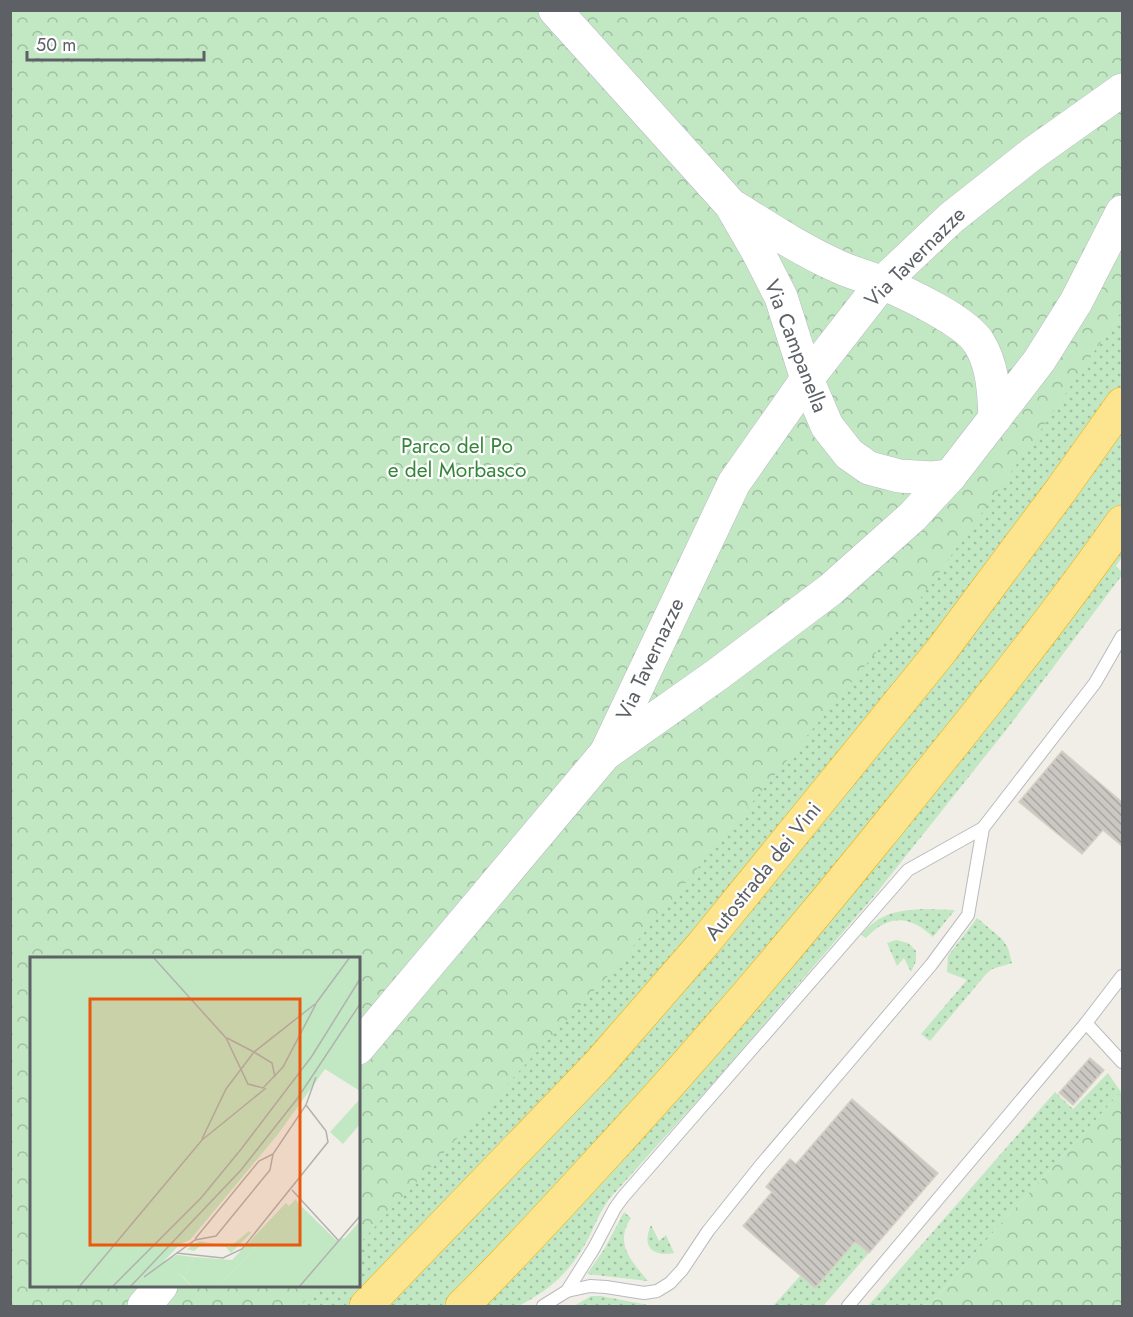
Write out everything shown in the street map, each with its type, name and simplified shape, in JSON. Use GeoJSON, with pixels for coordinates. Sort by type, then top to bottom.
{"type":"FeatureCollection","features":[{"type":"Feature","properties":{"kind":"highway","name":"Autostrada dei Vini"},"geometry":{"type":"LineString","coordinates":[[366,1306],[598,1065],[704,943],[941,651],[1122,404]]}},
{"type":"Feature","properties":{"kind":"highway"},"geometry":{"type":"LineString","coordinates":[[462,1306],[509,1260],[645,1112],[812,919],[996,690],[1122,522]]}},
{"type":"Feature","properties":{"kind":"street","name":"Via Campanella"},"geometry":{"type":"LineString","coordinates":[[555,10],[731,205],[781,297],[807,379],[827,426],[849,454],[869,468],[899,476],[932,478],[950,476]]}},
{"type":"Feature","properties":{"kind":"street","name":"Via Tavernazze"},"geometry":{"type":"LineString","coordinates":[[605,754],[734,483],[807,379],[882,283],[951,218],[1032,154],[1122,90]]}},
{"type":"Feature","properties":{"kind":"street","name":"Via Campanella"},"geometry":{"type":"LineString","coordinates":[[731,205],[775,233],[836,266],[882,283],[956,321],[978,341],[988,364],[994,391],[995,418]]}},
{"type":"Feature","properties":{"kind":"street","name":"Via Tavernazze"},"geometry":{"type":"LineString","coordinates":[[360,1046],[605,754],[830,590],[912,518],[950,476],[1040,361],[1070,311],[1122,212]]}},
{"type":"Feature","properties":{"kind":"street"},"geometry":{"type":"LineString","coordinates":[[144,1306],[160,1287]]}},
{"type":"Feature","properties":{"kind":"lane"},"geometry":{"type":"LineString","coordinates":[[567,1291],[623,1197],[908,870],[983,828],[1095,683],[1122,636]]}},
{"type":"Feature","properties":{"kind":"lane"},"geometry":{"type":"LineString","coordinates":[[543,1306],[567,1291],[590,1286],[644,1293],[657,1290],[670,1283],[682,1270],[708,1231],[760,1166],[931,965],[968,915],[983,828]]}},
{"type":"Feature","properties":{"kind":"lane"},"geometry":{"type":"LineString","coordinates":[[848,1306],[1086,1023],[1122,976]]}},
{"type":"Feature","properties":{"kind":"lane"},"geometry":{"type":"LineString","coordinates":[[1086,1023],[1122,1062]]}},
{"type":"Feature","properties":{"kind":"green space","name":"Parco del Po e del Morbasco"},"geometry":{"type":"Polygon","coordinates":[[[10,11],[1122,11],[1122,311],[1027,450],[917,603],[615,968],[360,1243],[360,957],[30,957],[30,1287],[319,1287],[300,1306],[11,1306],[10,11]]]}},
{"type":"Feature","properties":{"kind":"green space"},"geometry":{"type":"Polygon","coordinates":[[[1122,65],[1122,557],[1116,566],[1122,575],[1010,725],[874,896],[715,1081],[610,1198],[581,1251],[567,1270],[541,1293],[519,1306],[85,1306],[102,1287],[360,1287],[360,987],[1122,65]]]}},
{"type":"Feature","properties":{"kind":"green space"},"geometry":{"type":"Polygon","coordinates":[[[923,909],[955,910],[933,937],[916,924],[899,920],[883,925],[866,938],[861,935],[875,922],[889,915],[923,909]]]}},
{"type":"Feature","properties":{"kind":"green space"},"geometry":{"type":"Polygon","coordinates":[[[977,918],[1002,939],[1008,948],[1012,963],[992,969],[986,974],[930,1041],[921,1034],[967,980],[947,972],[948,956],[977,918]]]}},
{"type":"Feature","properties":{"kind":"green space"},"geometry":{"type":"Polygon","coordinates":[[[896,940],[908,943],[916,951],[916,961],[911,972],[904,958],[897,966],[887,943],[896,940]]]}},
{"type":"Feature","properties":{"kind":"green space"},"geometry":{"type":"Polygon","coordinates":[[[1108,1073],[1121,1092],[929,1306],[868,1306],[1055,1092],[1073,1109],[1108,1073]]]}},
{"type":"Feature","properties":{"kind":"green space"},"geometry":{"type":"Polygon","coordinates":[[[1121,1092],[1122,1306],[929,1306],[998,1227],[1121,1092]]]}},
{"type":"Feature","properties":{"kind":"green space"},"geometry":{"type":"Polygon","coordinates":[[[624,1212],[631,1218],[626,1227],[624,1244],[631,1259],[648,1281],[587,1274],[605,1248],[624,1212]]]}},
{"type":"Feature","properties":{"kind":"green space"},"geometry":{"type":"Polygon","coordinates":[[[651,1225],[659,1241],[666,1235],[674,1253],[660,1253],[651,1249],[647,1239],[651,1225]]]}},
{"type":"Feature","properties":{"kind":"green space"},"geometry":{"type":"Polygon","coordinates":[[[855,1242],[869,1253],[823,1306],[773,1306],[800,1276],[815,1288],[855,1242]]]}},
{"type":"Feature","properties":{"kind":"green space"},"geometry":{"type":"Polygon","coordinates":[[[591,1296],[601,1296],[653,1306],[574,1306],[591,1296]]]}},
{"type":"Feature","properties":{"kind":"building"},"geometry":{"type":"Polygon","coordinates":[[[1062,751],[1122,802],[1122,846],[1103,830],[1082,854],[1019,802],[1062,751]]]}},
{"type":"Feature","properties":{"kind":"building"},"geometry":{"type":"Polygon","coordinates":[[[1090,1058],[1104,1070],[1073,1105],[1059,1093],[1090,1058]]]}},
{"type":"Feature","properties":{"kind":"building"},"geometry":{"type":"Polygon","coordinates":[[[852,1099],[938,1173],[869,1253],[855,1242],[815,1288],[743,1226],[772,1192],[766,1187],[774,1177],[790,1159],[796,1164],[852,1099]]]}}]}
